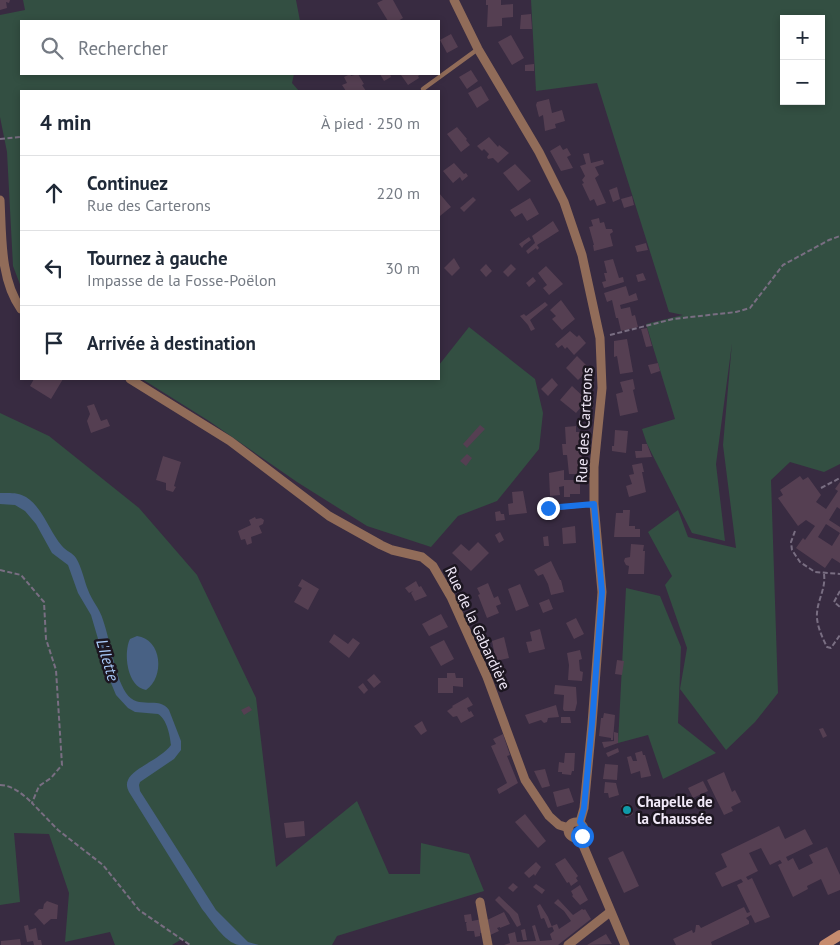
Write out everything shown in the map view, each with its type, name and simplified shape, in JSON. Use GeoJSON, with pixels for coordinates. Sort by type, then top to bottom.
{"type":"FeatureCollection","features":[{"type":"Feature","properties":{"kind":"street","name":"Rue des Carterons"},"geometry":{"type":"LineString","coordinates":[[454,0],[478,49],[539,152],[564,202],[582,255],[600,338],[602,388],[594,467],[594,504],[602,592],[584,808],[580,822]]}},
{"type":"Feature","properties":{"kind":"street"},"geometry":{"type":"LineString","coordinates":[[0,200],[0,251],[3,278],[11,297],[20,308]]}},
{"type":"Feature","properties":{"kind":"street","name":"Rue de la Gabardière"},"geometry":{"type":"LineString","coordinates":[[132,380],[230,441],[336,520],[381,545],[392,550],[422,557],[434,566],[451,597],[487,677],[525,780],[549,816],[559,824],[569,828]]}},
{"type":"Feature","properties":{"kind":"street"},"geometry":{"type":"LineString","coordinates":[[580,822],[585,828],[584,834],[580,838],[572,837],[569,833],[572,823],[580,822]]}},
{"type":"Feature","properties":{"kind":"street"},"geometry":{"type":"LineString","coordinates":[[580,838],[625,945]]}},
{"type":"Feature","properties":{"kind":"street"},"geometry":{"type":"LineString","coordinates":[[480,902],[488,945]]}},
{"type":"Feature","properties":{"kind":"street"},"geometry":{"type":"LineString","coordinates":[[568,945],[610,912]]}},
{"type":"Feature","properties":{"kind":"street"},"geometry":{"type":"LineString","coordinates":[[824,945],[840,935]]}},
{"type":"Feature","properties":{"kind":"lane"},"geometry":{"type":"LineString","coordinates":[[422,89],[478,49]]}},
{"type":"Feature","properties":{"kind":"lane"},"geometry":{"type":"LineString","coordinates":[[544,509],[594,504]]}},
{"type":"Feature","properties":{"kind":"path"},"geometry":{"type":"LineString","coordinates":[[0,139],[20,137]]}},
{"type":"Feature","properties":{"kind":"path"},"geometry":{"type":"LineString","coordinates":[[600,338],[673,319],[736,312],[750,308],[783,265],[840,236]]}},
{"type":"Feature","properties":{"kind":"path"},"geometry":{"type":"LineString","coordinates":[[821,488],[840,478]]}},
{"type":"Feature","properties":{"kind":"path"},"geometry":{"type":"LineString","coordinates":[[795,531],[790,542],[796,557],[810,570],[824,574],[840,574]]}},
{"type":"Feature","properties":{"kind":"path"},"geometry":{"type":"LineString","coordinates":[[0,570],[20,575],[44,602],[46,639],[56,670],[62,765],[51,778],[39,786],[32,802]]}},
{"type":"Feature","properties":{"kind":"path"},"geometry":{"type":"LineString","coordinates":[[824,574],[824,585],[816,615],[827,647],[831,648],[840,635]]}},
{"type":"Feature","properties":{"kind":"path"},"geometry":{"type":"LineString","coordinates":[[840,592],[834,602],[840,607]]}},
{"type":"Feature","properties":{"kind":"path"},"geometry":{"type":"LineString","coordinates":[[0,785],[3,784],[15,790],[32,802],[58,830],[104,865],[139,910],[190,945]]}},
{"type":"Feature","properties":{"kind":"green space"},"geometry":{"type":"Polygon","coordinates":[[[23,0],[296,0],[300,20],[20,20],[20,75],[294,75],[292,83],[298,90],[20,90],[20,284],[13,266],[7,152],[0,117],[0,15],[25,10],[23,0]]]}},
{"type":"Feature","properties":{"kind":"green space"},"geometry":{"type":"Polygon","coordinates":[[[531,0],[840,0],[840,464],[824,472],[790,462],[771,480],[778,693],[755,722],[726,750],[680,689],[687,648],[665,585],[672,576],[648,532],[678,510],[688,537],[736,548],[723,445],[732,343],[716,464],[725,541],[692,533],[647,444],[642,429],[675,419],[646,324],[683,315],[669,312],[597,83],[536,91],[531,0]]]}},
{"type":"Feature","properties":{"kind":"green space"},"geometry":{"type":"Polygon","coordinates":[[[469,327],[535,379],[543,413],[539,449],[497,501],[458,516],[431,547],[367,526],[144,380],[440,380],[440,364],[469,327]]]}},
{"type":"Feature","properties":{"kind":"green space"},"geometry":{"type":"Polygon","coordinates":[[[0,413],[49,436],[139,508],[197,575],[256,698],[276,867],[357,801],[389,874],[420,874],[421,843],[469,854],[484,891],[337,936],[332,945],[189,945],[182,939],[172,945],[115,945],[110,932],[65,942],[69,893],[49,834],[14,833],[20,902],[0,905],[0,413]]]}},
{"type":"Feature","properties":{"kind":"green space"},"geometry":{"type":"Polygon","coordinates":[[[626,588],[660,596],[681,647],[678,723],[716,753],[663,779],[648,735],[618,743],[626,588]]]}},
{"type":"Feature","properties":{"kind":"water","name":"L'Ilette"},"geometry":{"type":"Polygon","coordinates":[[[0,493],[20,494],[32,502],[62,546],[76,558],[90,594],[102,616],[116,668],[126,693],[136,701],[160,704],[169,710],[181,741],[181,750],[174,759],[140,782],[140,791],[216,910],[248,942],[259,945],[239,945],[229,940],[219,930],[202,909],[129,792],[127,783],[135,771],[161,755],[171,745],[166,724],[158,714],[135,712],[128,708],[116,695],[91,615],[78,593],[68,565],[52,553],[36,524],[25,511],[15,505],[0,504],[0,493]]]}},
{"type":"Feature","properties":{"kind":"water"},"geometry":{"type":"Polygon","coordinates":[[[137,636],[152,644],[158,659],[156,676],[146,690],[134,683],[128,669],[128,645],[130,639],[137,636]]]}},
{"type":"Feature","properties":{"kind":"building"},"geometry":{"type":"Polygon","coordinates":[[[0,0],[10,0],[9,3],[6,2],[7,8],[0,10],[0,0]]]}},
{"type":"Feature","properties":{"kind":"building"},"geometry":{"type":"Polygon","coordinates":[[[383,0],[393,0],[403,18],[400,20],[387,20],[377,3],[383,0]]]}},
{"type":"Feature","properties":{"kind":"building"},"geometry":{"type":"Polygon","coordinates":[[[486,0],[501,0],[501,5],[513,4],[513,17],[502,18],[502,26],[487,27],[488,5],[486,5],[486,0]]]}},
{"type":"Feature","properties":{"kind":"building"},"geometry":{"type":"Polygon","coordinates":[[[531,14],[532,29],[520,29],[521,15],[531,14]]]}},
{"type":"Feature","properties":{"kind":"building"},"geometry":{"type":"Polygon","coordinates":[[[451,34],[458,47],[447,53],[440,40],[451,34]]]}},
{"type":"Feature","properties":{"kind":"building"},"geometry":{"type":"Polygon","coordinates":[[[511,35],[524,58],[512,65],[498,42],[511,35]]]}},
{"type":"Feature","properties":{"kind":"building"},"geometry":{"type":"Polygon","coordinates":[[[534,64],[534,71],[525,71],[525,65],[534,64]]]}},
{"type":"Feature","properties":{"kind":"building"},"geometry":{"type":"Polygon","coordinates":[[[471,70],[478,81],[467,89],[459,77],[471,70]]]}},
{"type":"Feature","properties":{"kind":"building"},"geometry":{"type":"Polygon","coordinates":[[[359,75],[365,90],[345,90],[342,85],[347,83],[344,77],[359,75]]]}},
{"type":"Feature","properties":{"kind":"building"},"geometry":{"type":"Polygon","coordinates":[[[381,75],[390,75],[391,77],[384,81],[381,75]]]}},
{"type":"Feature","properties":{"kind":"building"},"geometry":{"type":"Polygon","coordinates":[[[401,75],[420,75],[419,78],[408,85],[401,75]]]}},
{"type":"Feature","properties":{"kind":"building"},"geometry":{"type":"Polygon","coordinates":[[[481,86],[489,100],[477,108],[468,93],[481,86]]]}},
{"type":"Feature","properties":{"kind":"building"},"geometry":{"type":"Polygon","coordinates":[[[549,99],[552,113],[562,110],[565,121],[555,124],[556,128],[545,131],[543,115],[539,117],[536,105],[537,102],[549,99]]]}},
{"type":"Feature","properties":{"kind":"building"},"geometry":{"type":"Polygon","coordinates":[[[457,127],[470,145],[461,152],[447,134],[457,127]]]}},
{"type":"Feature","properties":{"kind":"building"},"geometry":{"type":"Polygon","coordinates":[[[489,137],[498,147],[499,145],[509,153],[498,163],[493,158],[488,159],[489,154],[477,146],[489,137]]]}},
{"type":"Feature","properties":{"kind":"building"},"geometry":{"type":"Polygon","coordinates":[[[560,145],[563,150],[567,148],[571,155],[567,157],[573,168],[561,171],[550,151],[560,145]]]}},
{"type":"Feature","properties":{"kind":"building"},"geometry":{"type":"Polygon","coordinates":[[[589,153],[591,163],[603,160],[604,164],[595,167],[599,175],[595,178],[606,203],[597,206],[594,199],[590,201],[582,184],[584,183],[582,180],[585,176],[580,166],[586,164],[583,154],[589,153]]]}},
{"type":"Feature","properties":{"kind":"building"},"geometry":{"type":"Polygon","coordinates":[[[454,163],[468,176],[462,181],[460,177],[453,183],[443,171],[454,163]]]}},
{"type":"Feature","properties":{"kind":"building"},"geometry":{"type":"Polygon","coordinates":[[[515,164],[531,181],[518,191],[503,173],[515,164]]]}},
{"type":"Feature","properties":{"kind":"building"},"geometry":{"type":"Polygon","coordinates":[[[617,187],[620,199],[613,202],[609,190],[617,187]]]}},
{"type":"Feature","properties":{"kind":"building"},"geometry":{"type":"Polygon","coordinates":[[[440,194],[451,207],[440,216],[440,194]]]}},
{"type":"Feature","properties":{"kind":"building"},"geometry":{"type":"Polygon","coordinates":[[[632,196],[634,205],[624,208],[621,199],[632,196]]]}},
{"type":"Feature","properties":{"kind":"building"},"geometry":{"type":"Polygon","coordinates":[[[473,197],[476,200],[464,212],[460,208],[473,197]]]}},
{"type":"Feature","properties":{"kind":"building"},"geometry":{"type":"Polygon","coordinates":[[[530,198],[539,214],[527,221],[522,213],[515,217],[510,210],[530,198]]]}},
{"type":"Feature","properties":{"kind":"building"},"geometry":{"type":"Polygon","coordinates":[[[599,218],[600,223],[604,222],[606,229],[612,229],[613,232],[610,234],[613,246],[594,251],[589,227],[593,226],[591,220],[599,218]]]}},
{"type":"Feature","properties":{"kind":"building"},"geometry":{"type":"Polygon","coordinates":[[[553,221],[559,231],[537,245],[539,248],[537,250],[536,248],[528,254],[526,251],[535,243],[532,236],[553,221]]]}},
{"type":"Feature","properties":{"kind":"building"},"geometry":{"type":"Polygon","coordinates":[[[529,237],[531,240],[522,248],[519,244],[529,237]]]}},
{"type":"Feature","properties":{"kind":"building"},"geometry":{"type":"Polygon","coordinates":[[[646,243],[648,250],[637,252],[635,246],[646,243]]]}},
{"type":"Feature","properties":{"kind":"building"},"geometry":{"type":"Polygon","coordinates":[[[454,258],[460,268],[452,276],[444,268],[454,258]]]}},
{"type":"Feature","properties":{"kind":"building"},"geometry":{"type":"Polygon","coordinates":[[[613,259],[619,278],[623,277],[624,282],[604,288],[602,282],[606,281],[604,273],[607,273],[604,261],[613,259]]]}},
{"type":"Feature","properties":{"kind":"building"},"geometry":{"type":"Polygon","coordinates":[[[486,264],[492,271],[486,277],[480,270],[486,264]]]}},
{"type":"Feature","properties":{"kind":"building"},"geometry":{"type":"Polygon","coordinates":[[[511,264],[516,269],[508,277],[503,272],[511,264]]]}},
{"type":"Feature","properties":{"kind":"building"},"geometry":{"type":"Polygon","coordinates":[[[546,266],[563,284],[549,295],[543,288],[547,285],[538,273],[546,266]]]}},
{"type":"Feature","properties":{"kind":"building"},"geometry":{"type":"Polygon","coordinates":[[[643,273],[646,280],[638,282],[636,275],[643,273]]]}},
{"type":"Feature","properties":{"kind":"building"},"geometry":{"type":"Polygon","coordinates":[[[533,277],[536,281],[529,287],[526,283],[533,277]]]}},
{"type":"Feature","properties":{"kind":"building"},"geometry":{"type":"Polygon","coordinates":[[[626,286],[629,296],[636,293],[638,300],[620,305],[621,309],[630,307],[632,316],[635,315],[638,327],[621,331],[612,300],[607,302],[604,293],[626,286]]]}},
{"type":"Feature","properties":{"kind":"building"},"geometry":{"type":"Polygon","coordinates":[[[561,300],[575,319],[562,330],[552,319],[556,316],[550,310],[561,300]]]}},
{"type":"Feature","properties":{"kind":"building"},"geometry":{"type":"Polygon","coordinates":[[[545,302],[548,305],[530,320],[535,329],[531,331],[520,316],[524,314],[526,316],[545,302]]]}},
{"type":"Feature","properties":{"kind":"building"},"geometry":{"type":"Polygon","coordinates":[[[647,328],[652,346],[646,347],[641,329],[647,328]]]}},
{"type":"Feature","properties":{"kind":"building"},"geometry":{"type":"Polygon","coordinates":[[[570,331],[577,337],[579,335],[586,343],[574,355],[567,347],[565,349],[562,345],[558,348],[555,344],[570,331]]]}},
{"type":"Feature","properties":{"kind":"building"},"geometry":{"type":"Polygon","coordinates":[[[627,339],[633,372],[620,374],[617,356],[614,357],[614,341],[627,339]]]}},
{"type":"Feature","properties":{"kind":"building"},"geometry":{"type":"Polygon","coordinates":[[[577,356],[590,369],[578,380],[566,368],[577,356]]]}},
{"type":"Feature","properties":{"kind":"building"},"geometry":{"type":"Polygon","coordinates":[[[658,363],[660,371],[651,374],[648,365],[658,363]]]}},
{"type":"Feature","properties":{"kind":"building"},"geometry":{"type":"Polygon","coordinates":[[[552,378],[558,385],[548,396],[541,389],[552,378]]]}},
{"type":"Feature","properties":{"kind":"building"},"geometry":{"type":"Polygon","coordinates":[[[633,379],[635,389],[633,390],[638,412],[620,416],[616,394],[623,392],[620,382],[633,379]]]}},
{"type":"Feature","properties":{"kind":"building"},"geometry":{"type":"Polygon","coordinates":[[[33,380],[62,380],[51,399],[30,386],[33,380]]]}},
{"type":"Feature","properties":{"kind":"building"},"geometry":{"type":"Polygon","coordinates":[[[572,386],[587,400],[576,413],[560,400],[572,386]]]}},
{"type":"Feature","properties":{"kind":"building"},"geometry":{"type":"Polygon","coordinates":[[[94,404],[101,421],[107,419],[110,426],[91,433],[87,421],[90,414],[87,406],[94,404]]]}},
{"type":"Feature","properties":{"kind":"building"},"geometry":{"type":"Polygon","coordinates":[[[480,425],[485,429],[467,448],[463,444],[480,425]]]}},
{"type":"Feature","properties":{"kind":"building"},"geometry":{"type":"Polygon","coordinates":[[[576,426],[576,432],[580,432],[581,444],[578,444],[579,454],[582,455],[580,494],[570,494],[570,497],[564,497],[564,486],[559,487],[560,495],[550,496],[549,473],[564,470],[564,480],[575,480],[575,474],[569,474],[567,455],[563,455],[562,444],[566,444],[565,427],[576,426]]]}},
{"type":"Feature","properties":{"kind":"building"},"geometry":{"type":"Polygon","coordinates":[[[615,430],[628,431],[626,453],[612,451],[615,430]]]}},
{"type":"Feature","properties":{"kind":"building"},"geometry":{"type":"Polygon","coordinates":[[[642,444],[647,444],[652,457],[636,458],[635,451],[642,451],[642,444]]]}},
{"type":"Feature","properties":{"kind":"building"},"geometry":{"type":"Polygon","coordinates":[[[467,454],[472,458],[466,466],[460,461],[467,454]]]}},
{"type":"Feature","properties":{"kind":"building"},"geometry":{"type":"Polygon","coordinates":[[[163,456],[181,462],[174,486],[176,487],[173,492],[166,490],[166,483],[156,480],[163,456]]]}},
{"type":"Feature","properties":{"kind":"building"},"geometry":{"type":"Polygon","coordinates":[[[642,463],[646,492],[629,497],[626,486],[632,484],[629,475],[634,474],[632,465],[642,463]]]}},
{"type":"Feature","properties":{"kind":"building"},"geometry":{"type":"Polygon","coordinates":[[[800,476],[803,480],[808,477],[821,495],[816,502],[826,509],[838,491],[835,489],[840,482],[840,509],[837,507],[829,520],[840,527],[840,533],[840,563],[832,558],[825,568],[796,548],[803,538],[805,540],[815,526],[806,520],[798,526],[778,498],[783,495],[780,490],[800,476]],[[826,524],[818,537],[832,546],[840,533],[826,524]]]}},
{"type":"Feature","properties":{"kind":"building"},"geometry":{"type":"Polygon","coordinates":[[[523,491],[527,513],[509,515],[508,504],[513,503],[512,492],[523,491]]]}},
{"type":"Feature","properties":{"kind":"building"},"geometry":{"type":"Polygon","coordinates":[[[623,510],[630,510],[629,526],[635,526],[635,529],[640,529],[640,537],[614,537],[616,513],[623,513],[623,510]]]}},
{"type":"Feature","properties":{"kind":"building"},"geometry":{"type":"Polygon","coordinates":[[[500,511],[501,514],[504,514],[505,520],[496,521],[495,512],[500,511]]]}},
{"type":"Feature","properties":{"kind":"building"},"geometry":{"type":"Polygon","coordinates":[[[255,517],[256,519],[261,518],[264,520],[263,524],[259,526],[262,533],[251,537],[252,543],[247,545],[245,539],[241,540],[238,531],[251,525],[249,520],[255,517]]]}},
{"type":"Feature","properties":{"kind":"building"},"geometry":{"type":"Polygon","coordinates":[[[575,526],[576,543],[563,544],[562,528],[575,526]]]}},
{"type":"Feature","properties":{"kind":"building"},"geometry":{"type":"Polygon","coordinates":[[[500,532],[504,540],[499,543],[495,535],[500,532]]]}},
{"type":"Feature","properties":{"kind":"building"},"geometry":{"type":"Polygon","coordinates":[[[548,536],[549,546],[544,546],[543,537],[548,536]]]}},
{"type":"Feature","properties":{"kind":"building"},"geometry":{"type":"Polygon","coordinates":[[[478,542],[489,553],[471,571],[452,553],[461,544],[469,551],[478,542]]]}},
{"type":"Feature","properties":{"kind":"building"},"geometry":{"type":"Polygon","coordinates":[[[631,544],[644,545],[644,574],[628,574],[629,566],[624,561],[625,558],[630,557],[631,544]]]}},
{"type":"Feature","properties":{"kind":"building"},"geometry":{"type":"Polygon","coordinates":[[[551,561],[561,580],[564,592],[551,595],[543,574],[538,576],[534,570],[551,561]]]}},
{"type":"Feature","properties":{"kind":"building"},"geometry":{"type":"Polygon","coordinates":[[[302,579],[319,589],[308,610],[294,602],[302,588],[298,586],[302,579]]]}},
{"type":"Feature","properties":{"kind":"building"},"geometry":{"type":"Polygon","coordinates":[[[416,581],[427,596],[415,601],[411,593],[413,591],[409,593],[405,588],[416,581]]]}},
{"type":"Feature","properties":{"kind":"building"},"geometry":{"type":"Polygon","coordinates":[[[488,583],[494,598],[498,596],[501,604],[496,606],[499,613],[487,618],[477,588],[488,583]]]}},
{"type":"Feature","properties":{"kind":"building"},"geometry":{"type":"Polygon","coordinates":[[[520,584],[529,606],[516,611],[508,589],[520,584]]]}},
{"type":"Feature","properties":{"kind":"building"},"geometry":{"type":"Polygon","coordinates":[[[549,599],[553,609],[543,613],[539,603],[549,599]]]}},
{"type":"Feature","properties":{"kind":"building"},"geometry":{"type":"Polygon","coordinates":[[[441,614],[448,627],[429,636],[422,624],[441,614]]]}},
{"type":"Feature","properties":{"kind":"building"},"geometry":{"type":"Polygon","coordinates":[[[576,618],[584,634],[574,639],[566,623],[576,618]]]}},
{"type":"Feature","properties":{"kind":"building"},"geometry":{"type":"Polygon","coordinates":[[[540,629],[545,649],[529,653],[526,642],[532,641],[530,632],[540,629]]]}},
{"type":"Feature","properties":{"kind":"building"},"geometry":{"type":"Polygon","coordinates":[[[334,634],[348,644],[353,638],[360,643],[349,658],[329,642],[334,634]]]}},
{"type":"Feature","properties":{"kind":"building"},"geometry":{"type":"Polygon","coordinates":[[[504,637],[509,658],[496,661],[492,641],[504,637]]]}},
{"type":"Feature","properties":{"kind":"building"},"geometry":{"type":"Polygon","coordinates":[[[444,640],[454,659],[441,666],[430,647],[444,640]]]}},
{"type":"Feature","properties":{"kind":"building"},"geometry":{"type":"Polygon","coordinates":[[[580,650],[582,659],[579,660],[580,671],[583,672],[582,681],[568,680],[569,665],[567,653],[580,650]]]}},
{"type":"Feature","properties":{"kind":"building"},"geometry":{"type":"Polygon","coordinates":[[[617,660],[624,661],[622,675],[615,674],[617,660]]]}},
{"type":"Feature","properties":{"kind":"building"},"geometry":{"type":"Polygon","coordinates":[[[447,673],[455,673],[456,678],[463,678],[463,687],[453,686],[453,693],[438,693],[438,678],[447,678],[447,673]]]}},
{"type":"Feature","properties":{"kind":"building"},"geometry":{"type":"Polygon","coordinates":[[[374,674],[381,682],[374,688],[367,680],[374,674]]]}},
{"type":"Feature","properties":{"kind":"building"},"geometry":{"type":"Polygon","coordinates":[[[363,683],[368,690],[364,694],[358,687],[363,683]]]}},
{"type":"Feature","properties":{"kind":"building"},"geometry":{"type":"Polygon","coordinates":[[[555,685],[576,687],[577,703],[575,711],[564,711],[564,695],[554,694],[555,685]]]}},
{"type":"Feature","properties":{"kind":"building"},"geometry":{"type":"Polygon","coordinates":[[[468,697],[473,705],[467,708],[474,716],[461,723],[457,716],[453,717],[447,711],[468,697]]]}},
{"type":"Feature","properties":{"kind":"building"},"geometry":{"type":"Polygon","coordinates":[[[556,705],[559,717],[548,718],[547,722],[544,723],[541,720],[529,724],[525,715],[556,705]]]}},
{"type":"Feature","properties":{"kind":"building"},"geometry":{"type":"Polygon","coordinates":[[[249,706],[252,710],[244,715],[241,710],[249,706]]]}},
{"type":"Feature","properties":{"kind":"building"},"geometry":{"type":"Polygon","coordinates":[[[604,713],[615,715],[613,740],[599,736],[601,718],[603,718],[604,713]]]}},
{"type":"Feature","properties":{"kind":"building"},"geometry":{"type":"Polygon","coordinates":[[[561,717],[570,717],[571,723],[561,723],[561,717]]]}},
{"type":"Feature","properties":{"kind":"building"},"geometry":{"type":"Polygon","coordinates":[[[422,721],[427,731],[421,735],[414,726],[422,721]]]}},
{"type":"Feature","properties":{"kind":"building"},"geometry":{"type":"Polygon","coordinates":[[[823,728],[827,736],[823,738],[819,729],[823,728]]]}},
{"type":"Feature","properties":{"kind":"building"},"geometry":{"type":"Polygon","coordinates":[[[614,732],[618,733],[618,743],[604,748],[602,742],[614,741],[614,732]]]}},
{"type":"Feature","properties":{"kind":"building"},"geometry":{"type":"Polygon","coordinates":[[[503,734],[510,755],[507,756],[518,783],[499,794],[497,789],[507,783],[491,746],[496,744],[493,739],[503,734]]]}},
{"type":"Feature","properties":{"kind":"building"},"geometry":{"type":"Polygon","coordinates":[[[618,748],[619,752],[608,757],[606,753],[618,748]]]}},
{"type":"Feature","properties":{"kind":"building"},"geometry":{"type":"Polygon","coordinates":[[[642,751],[651,776],[641,778],[640,771],[631,774],[627,757],[631,756],[633,761],[637,761],[635,753],[642,751]]]}},
{"type":"Feature","properties":{"kind":"building"},"geometry":{"type":"Polygon","coordinates":[[[565,753],[575,753],[574,771],[572,771],[571,775],[558,772],[559,762],[564,763],[565,753]]]}},
{"type":"Feature","properties":{"kind":"building"},"geometry":{"type":"Polygon","coordinates":[[[605,764],[618,765],[617,780],[603,779],[605,764]]]}},
{"type":"Feature","properties":{"kind":"building"},"geometry":{"type":"Polygon","coordinates":[[[545,769],[550,786],[542,788],[534,771],[545,769]]]}},
{"type":"Feature","properties":{"kind":"building"},"geometry":{"type":"Polygon","coordinates":[[[724,772],[732,792],[735,790],[741,802],[731,807],[733,811],[724,815],[707,780],[724,772]]]}},
{"type":"Feature","properties":{"kind":"building"},"geometry":{"type":"Polygon","coordinates":[[[703,781],[708,791],[693,798],[688,788],[703,781]]]}},
{"type":"Feature","properties":{"kind":"building"},"geometry":{"type":"Polygon","coordinates":[[[605,782],[616,783],[619,795],[609,798],[608,793],[604,793],[605,782]]]}},
{"type":"Feature","properties":{"kind":"building"},"geometry":{"type":"Polygon","coordinates":[[[569,788],[574,802],[557,807],[553,792],[569,788]]]}},
{"type":"Feature","properties":{"kind":"building","name":"Chapelle de la Chaussée"},"geometry":{"type":"Polygon","coordinates":[[[628,803],[633,814],[626,818],[621,806],[628,803]]]}},
{"type":"Feature","properties":{"kind":"building"},"geometry":{"type":"Polygon","coordinates":[[[525,814],[546,841],[538,848],[515,822],[525,814]]]}},
{"type":"Feature","properties":{"kind":"building"},"geometry":{"type":"Polygon","coordinates":[[[304,821],[305,836],[286,838],[284,823],[304,821]]]}},
{"type":"Feature","properties":{"kind":"building"},"geometry":{"type":"Polygon","coordinates":[[[779,826],[785,839],[805,829],[813,844],[786,857],[788,861],[793,858],[799,870],[813,863],[809,855],[827,847],[840,875],[840,890],[828,895],[821,879],[807,886],[808,889],[793,897],[778,865],[782,863],[780,860],[770,865],[761,848],[749,853],[758,871],[746,877],[748,880],[752,878],[770,917],[755,923],[751,915],[746,918],[749,924],[711,942],[712,945],[676,945],[673,939],[692,930],[693,933],[695,932],[696,925],[699,925],[701,928],[744,907],[747,913],[750,912],[737,885],[743,882],[741,879],[722,887],[715,873],[727,867],[721,854],[779,826]]]}},
{"type":"Feature","properties":{"kind":"building"},"geometry":{"type":"Polygon","coordinates":[[[623,851],[639,886],[624,893],[608,858],[623,851]]]}},
{"type":"Feature","properties":{"kind":"building"},"geometry":{"type":"Polygon","coordinates":[[[565,858],[578,876],[576,878],[578,881],[571,886],[555,864],[565,858]]]}},
{"type":"Feature","properties":{"kind":"building"},"geometry":{"type":"Polygon","coordinates":[[[536,862],[541,867],[535,876],[534,874],[529,878],[524,873],[536,862]]]}},
{"type":"Feature","properties":{"kind":"building"},"geometry":{"type":"Polygon","coordinates":[[[513,883],[518,887],[513,892],[508,888],[513,883]]]}},
{"type":"Feature","properties":{"kind":"building"},"geometry":{"type":"Polygon","coordinates":[[[536,884],[545,890],[542,894],[533,887],[536,884]]]}},
{"type":"Feature","properties":{"kind":"building"},"geometry":{"type":"Polygon","coordinates":[[[580,885],[588,900],[580,905],[572,896],[571,891],[580,885]]]}},
{"type":"Feature","properties":{"kind":"building"},"geometry":{"type":"Polygon","coordinates":[[[499,896],[518,914],[521,925],[517,927],[509,914],[495,900],[499,896]]]}},
{"type":"Feature","properties":{"kind":"building"},"geometry":{"type":"Polygon","coordinates":[[[558,899],[573,915],[585,909],[591,919],[558,945],[504,945],[510,943],[508,934],[515,932],[517,942],[536,941],[532,926],[535,925],[540,941],[552,940],[550,934],[554,931],[552,926],[557,924],[559,929],[571,921],[564,911],[554,903],[558,899]]]}},
{"type":"Feature","properties":{"kind":"building"},"geometry":{"type":"Polygon","coordinates":[[[47,901],[58,905],[57,919],[51,919],[44,925],[34,914],[39,909],[43,909],[47,901]]]}},
{"type":"Feature","properties":{"kind":"building"},"geometry":{"type":"Polygon","coordinates":[[[540,904],[552,927],[548,928],[544,918],[541,919],[537,906],[540,904]]]}},
{"type":"Feature","properties":{"kind":"building"},"geometry":{"type":"Polygon","coordinates":[[[504,912],[510,924],[497,928],[499,931],[488,936],[485,921],[504,912]]]}},
{"type":"Feature","properties":{"kind":"building"},"geometry":{"type":"Polygon","coordinates":[[[471,914],[472,921],[482,919],[485,932],[480,933],[480,936],[475,937],[474,931],[467,931],[467,922],[465,922],[464,915],[471,914]]]}},
{"type":"Feature","properties":{"kind":"building"},"geometry":{"type":"Polygon","coordinates":[[[28,925],[29,930],[36,928],[38,940],[41,940],[42,945],[34,945],[33,941],[27,942],[24,926],[28,925]]]}},
{"type":"Feature","properties":{"kind":"building"},"geometry":{"type":"Polygon","coordinates":[[[525,929],[527,940],[523,940],[521,930],[525,929]]]}},
{"type":"Feature","properties":{"kind":"building"},"geometry":{"type":"Polygon","coordinates":[[[606,934],[612,944],[587,945],[606,934]]]}},
{"type":"Feature","properties":{"kind":"building"},"geometry":{"type":"Polygon","coordinates":[[[20,939],[21,945],[1,945],[1,941],[20,939]]]}},
{"type":"Feature","properties":{"kind":"place","name":"Chapelle de la Chaussée"},"geometry":{"type":"Point","coordinates":[627,810]}},
{"type":"Feature","properties":{"kind":"route"},"geometry":{"type":"LineString","coordinates":[[548,508],[594,504],[602,592],[584,808],[580,822],[585,828],[582,836]]}}]}
